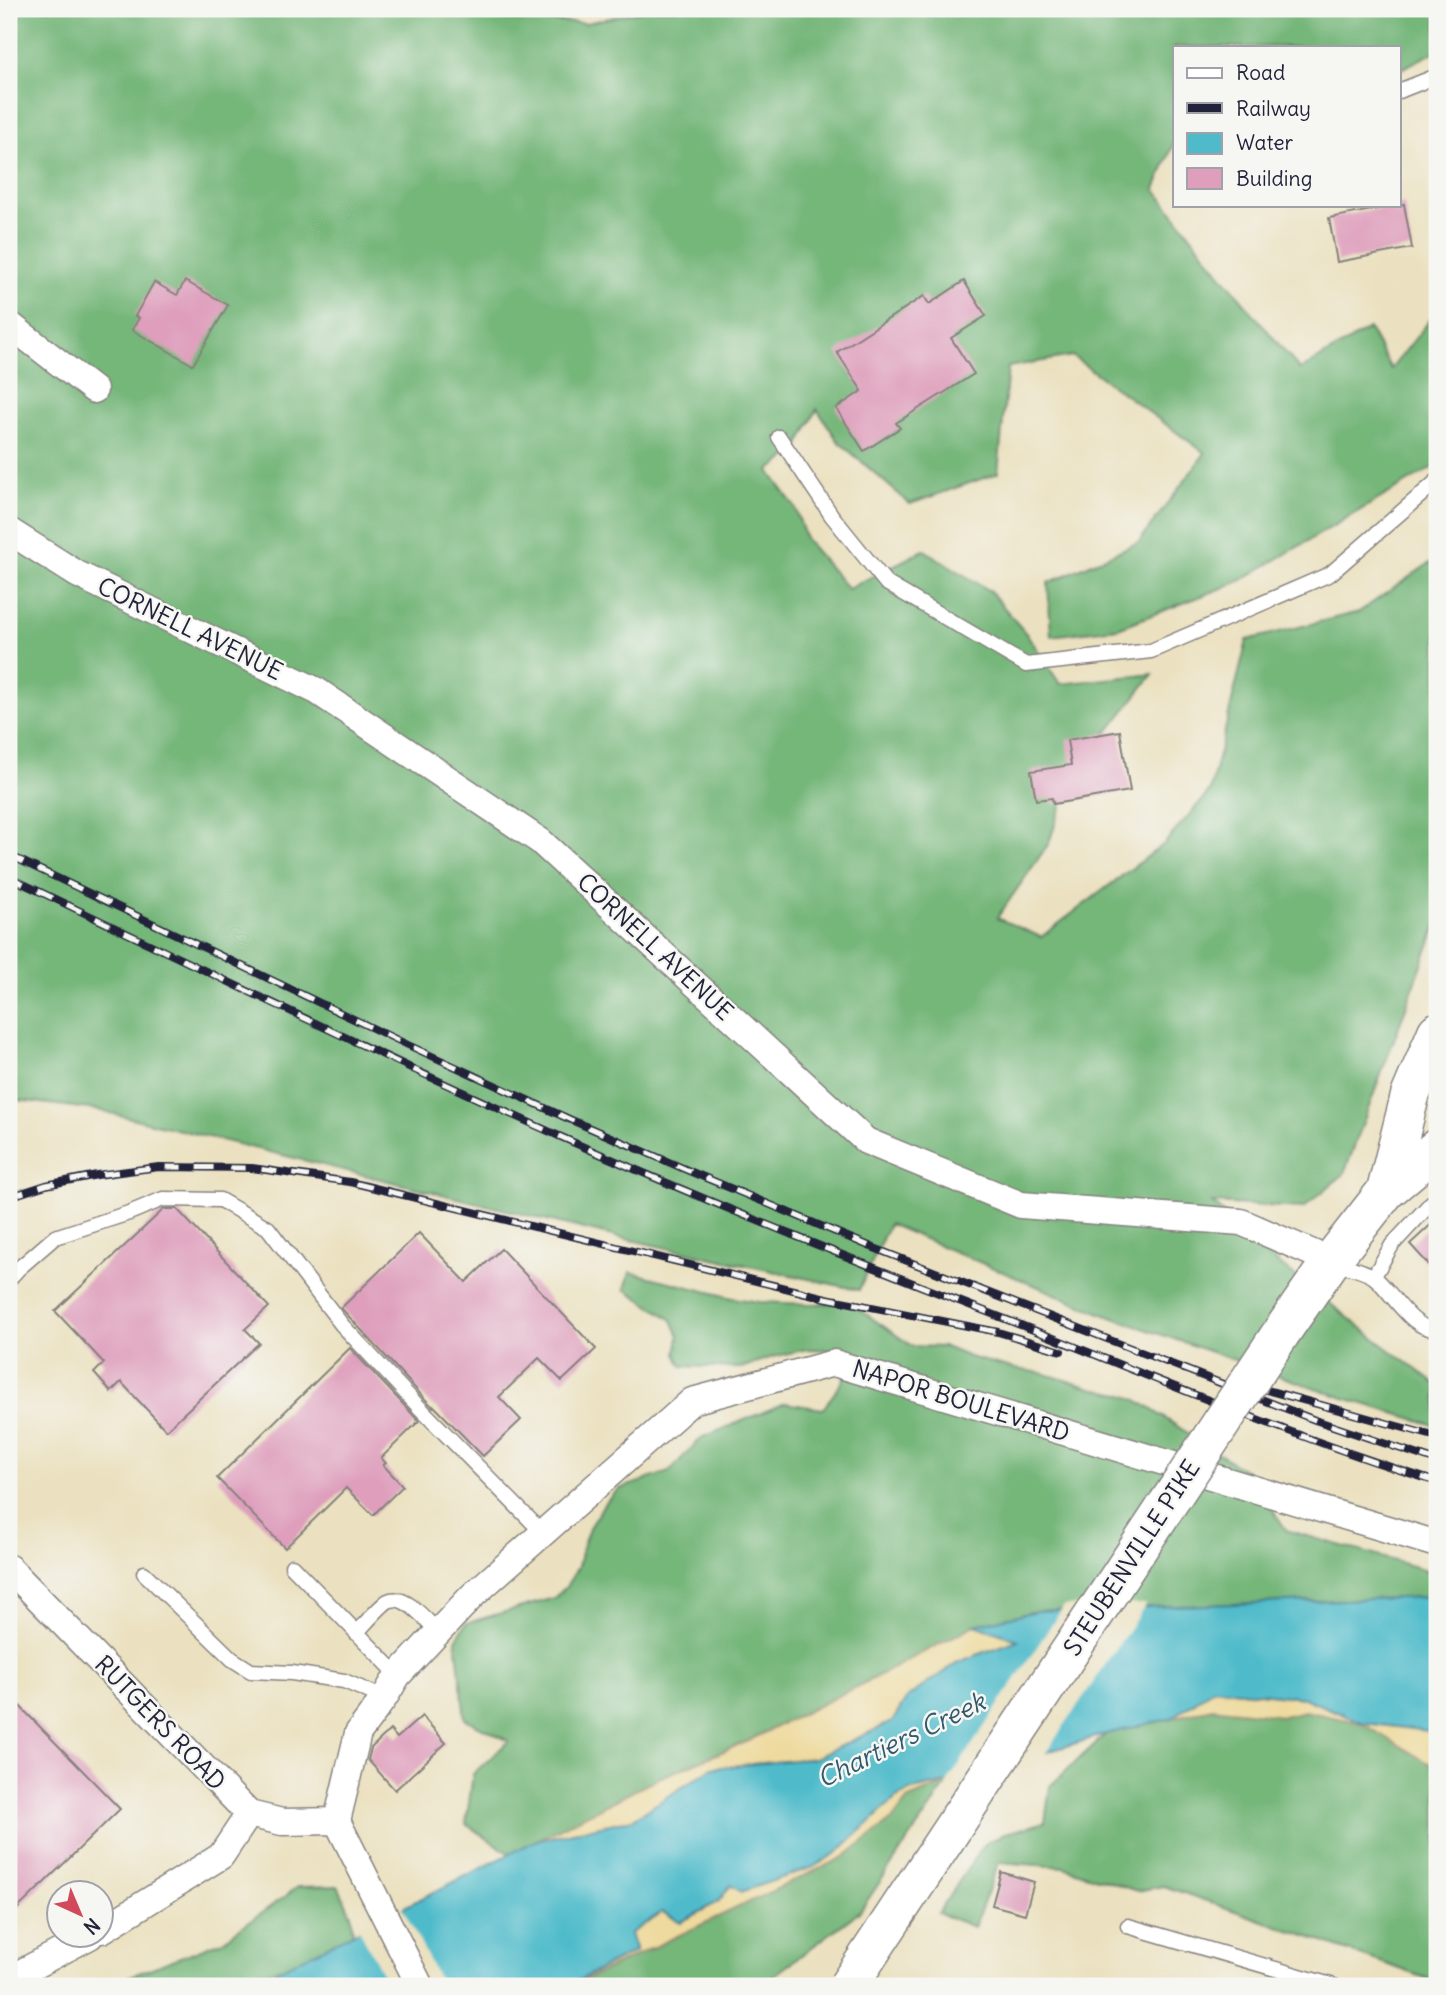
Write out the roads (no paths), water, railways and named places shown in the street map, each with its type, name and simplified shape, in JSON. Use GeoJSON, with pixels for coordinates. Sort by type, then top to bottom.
{"type":"FeatureCollection","features":[{"type":"Feature","properties":{"kind":"main road"},"geometry":{"type":"LineString","coordinates":[[1386,1191],[1410,1096],[1437,1032]]}},
{"type":"Feature","properties":{"kind":"main road","name":"STEUBENVILLE PIKE"},"geometry":{"type":"LineString","coordinates":[[848,1986],[1331,1261],[1386,1191],[1437,1148]]}},
{"type":"Feature","properties":{"kind":"street"},"geometry":{"type":"LineString","coordinates":[[9,324],[94,390]]}},
{"type":"Feature","properties":{"kind":"street","name":"CORNELL AVENUE"},"geometry":{"type":"LineString","coordinates":[[9,531],[76,574],[317,691],[540,841],[866,1141],[1021,1205],[1241,1222],[1331,1261]]}},
{"type":"Feature","properties":{"kind":"street","name":"NAPOR BOULEVARD"},"geometry":{"type":"LineString","coordinates":[[337,1821],[358,1733],[398,1675],[472,1596],[692,1401],[834,1363],[1437,1544]]}},
{"type":"Feature","properties":{"kind":"street","name":"RUTGERS ROAD"},"geometry":{"type":"LineString","coordinates":[[9,1568],[249,1814]]}},
{"type":"Feature","properties":{"kind":"street"},"geometry":{"type":"LineString","coordinates":[[116,1921],[221,1856],[249,1814],[282,1822],[337,1821],[420,1986]]}},
{"type":"Feature","properties":{"kind":"street"},"geometry":{"type":"LineString","coordinates":[[9,1979],[64,1950]]}},
{"type":"Feature","properties":{"kind":"lane"},"geometry":{"type":"LineString","coordinates":[[1400,91],[1437,76]]}},
{"type":"Feature","properties":{"kind":"lane"},"geometry":{"type":"LineString","coordinates":[[779,437],[832,516],[886,583],[1026,665],[1151,651],[1330,574],[1437,481]]}},
{"type":"Feature","properties":{"kind":"lane"},"geometry":{"type":"LineString","coordinates":[[9,1279],[55,1237],[163,1199],[220,1200],[268,1228],[342,1325],[543,1533]]}},
{"type":"Feature","properties":{"kind":"lane"},"geometry":{"type":"LineString","coordinates":[[1374,1276],[1392,1245],[1437,1199]]}},
{"type":"Feature","properties":{"kind":"lane"},"geometry":{"type":"LineString","coordinates":[[1331,1261],[1374,1276],[1420,1325],[1437,1328]]}},
{"type":"Feature","properties":{"kind":"lane"},"geometry":{"type":"LineString","coordinates":[[292,1566],[398,1675]]}},
{"type":"Feature","properties":{"kind":"lane"},"geometry":{"type":"LineString","coordinates":[[144,1573],[232,1658],[251,1671],[292,1673],[344,1681],[384,1698]]}},
{"type":"Feature","properties":{"kind":"lane"},"geometry":{"type":"LineString","coordinates":[[356,1633],[388,1601],[399,1600],[410,1604],[438,1632]]}},
{"type":"Feature","properties":{"kind":"lane"},"geometry":{"type":"LineString","coordinates":[[1128,1926],[1334,1986]]}},
{"type":"Feature","properties":{"kind":"water","name":"Chartiers Creek"},"geometry":{"type":"Polygon","coordinates":[[[1429,1597],[1437,1599],[1437,1732],[1364,1723],[1304,1698],[1214,1688],[1172,1718],[1106,1734],[948,1782],[912,1790],[896,1798],[838,1852],[813,1867],[741,1892],[731,1885],[718,1902],[681,1922],[662,1912],[630,1934],[636,1951],[568,1986],[248,1986],[537,1840],[633,1819],[712,1768],[815,1758],[892,1722],[907,1698],[958,1662],[1018,1640],[975,1625],[1036,1611],[1429,1597]]]}},
{"type":"Feature","properties":{"kind":"railway"},"geometry":{"type":"LineString","coordinates":[[9,855],[408,1045],[694,1173],[874,1248],[1315,1420],[1437,1461]]}},
{"type":"Feature","properties":{"kind":"railway"},"geometry":{"type":"LineString","coordinates":[[9,877],[421,1073],[677,1187],[1235,1411],[1437,1482]]}},
{"type":"Feature","properties":{"kind":"railway"},"geometry":{"type":"LineString","coordinates":[[9,1197],[46,1185],[159,1167],[252,1168],[350,1182],[826,1298],[998,1332],[1061,1351]]}},
{"type":"Feature","properties":{"kind":"railway"},"geometry":{"type":"LineString","coordinates":[[1252,1386],[1437,1437]]}}]}
